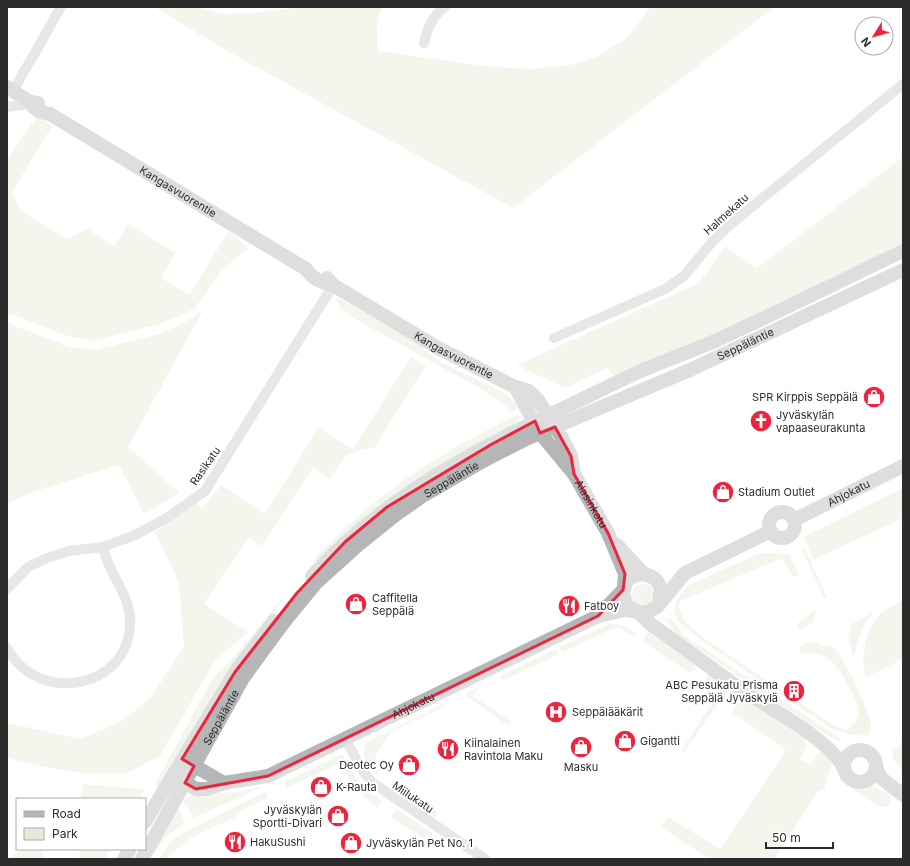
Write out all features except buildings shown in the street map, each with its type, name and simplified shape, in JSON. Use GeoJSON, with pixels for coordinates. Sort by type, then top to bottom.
{"type":"FeatureCollection","features":[{"type":"Feature","properties":{"kind":"main road","name":"Kangasvuorentie"},"geometry":{"type":"LineString","coordinates":[[10,89],[28,101],[36,102],[47,109],[50,114],[306,269],[310,275],[317,280],[324,284],[334,285],[438,348],[515,387],[529,391],[534,395],[556,427]]}},
{"type":"Feature","properties":{"kind":"main road","name":"Seppäläntie"},"geometry":{"type":"LineString","coordinates":[[537,427],[547,415],[642,371],[716,340],[903,251]]}},
{"type":"Feature","properties":{"kind":"main road","name":"Seppäläntie"},"geometry":{"type":"LineString","coordinates":[[142,859],[184,783],[188,762],[252,648],[297,593],[340,547],[387,507],[455,464],[537,427],[556,427],[690,370],[903,270]]}},
{"type":"Feature","properties":{"kind":"main road"},"geometry":{"type":"LineString","coordinates":[[515,387],[537,427]]}},
{"type":"Feature","properties":{"kind":"main road","name":"Alasinkatu"},"geometry":{"type":"LineString","coordinates":[[537,427],[574,474],[608,533],[625,574],[623,589]]}},
{"type":"Feature","properties":{"kind":"main road","name":"Alasinkatu"},"geometry":{"type":"LineString","coordinates":[[556,427],[571,456],[574,474]]}},
{"type":"Feature","properties":{"kind":"main road","name":"Ahjokatu"},"geometry":{"type":"LineString","coordinates":[[685,573],[771,531],[770,524],[772,517],[776,514],[783,512],[790,514],[794,520],[903,466]]}},
{"type":"Feature","properties":{"kind":"main road","name":"Alasinkatu"},"geometry":{"type":"LineString","coordinates":[[608,533],[647,575]]}},
{"type":"Feature","properties":{"kind":"main road"},"geometry":{"type":"LineString","coordinates":[[685,573],[660,577],[647,575],[634,576],[623,589],[625,602],[636,612],[739,688],[818,740],[835,754],[850,779],[876,783],[900,793]]}},
{"type":"Feature","properties":{"kind":"main road"},"geometry":{"type":"LineString","coordinates":[[636,612],[648,612],[658,605],[685,573]]}},
{"type":"Feature","properties":{"kind":"main road"},"geometry":{"type":"LineString","coordinates":[[647,575],[660,585],[662,594],[658,605],[663,625],[672,638]]}},
{"type":"Feature","properties":{"kind":"main road","name":"Ahjokatu"},"geometry":{"type":"LineString","coordinates":[[598,616],[623,589]]}},
{"type":"Feature","properties":{"kind":"main road","name":"Ahjokatu"},"geometry":{"type":"LineString","coordinates":[[172,774],[184,783],[196,789],[207,789],[224,784],[268,776],[598,616],[624,610],[636,612]]}},
{"type":"Feature","properties":{"kind":"main road"},"geometry":{"type":"LineString","coordinates":[[818,740],[870,753],[875,761],[881,778],[900,793]]}},
{"type":"Feature","properties":{"kind":"main road"},"geometry":{"type":"LineString","coordinates":[[844,768],[846,757],[856,750]]}},
{"type":"Feature","properties":{"kind":"main road","name":"Seppäläntie"},"geometry":{"type":"LineString","coordinates":[[146,820],[172,774],[188,762]]}},
{"type":"Feature","properties":{"kind":"main road"},"geometry":{"type":"LineString","coordinates":[[188,762],[224,784]]}},
{"type":"Feature","properties":{"kind":"main road"},"geometry":{"type":"LineString","coordinates":[[862,781],[872,776],[876,767]]}},
{"type":"Feature","properties":{"kind":"main road"},"geometry":{"type":"LineString","coordinates":[[124,859],[129,850]]}},
{"type":"Feature","properties":{"kind":"street"},"geometry":{"type":"LineString","coordinates":[[10,89],[61,7]]}},
{"type":"Feature","properties":{"kind":"street"},"geometry":{"type":"LineString","coordinates":[[424,43],[426,31],[433,20],[445,7]]}},
{"type":"Feature","properties":{"kind":"street","name":"Halmekatu"},"geometry":{"type":"LineString","coordinates":[[554,338],[665,289],[684,276],[712,242],[732,223],[903,84]]}},
{"type":"Feature","properties":{"kind":"street"},"geometry":{"type":"LineString","coordinates":[[7,107],[23,106],[28,101]]}},
{"type":"Feature","properties":{"kind":"street","name":"Rasikatu"},"geometry":{"type":"LineString","coordinates":[[7,589],[28,567],[47,558],[69,551],[103,547],[135,534],[167,518],[205,492],[334,285]]}},
{"type":"Feature","properties":{"kind":"street"},"geometry":{"type":"LineString","coordinates":[[7,648],[12,657],[25,671],[42,680],[58,684],[82,682],[101,674],[112,665],[121,654],[127,641],[130,624],[128,604],[120,584],[110,569],[103,547]]}},
{"type":"Feature","properties":{"kind":"street","name":"Miilukatu"},"geometry":{"type":"LineString","coordinates":[[344,739],[364,773],[373,784],[484,859]]}},
{"type":"Feature","properties":{"kind":"highlighted area"},"geometry":{"type":"Polygon","coordinates":[[[535,421],[540,433],[555,427],[571,456],[574,474],[608,533],[625,574],[623,590],[598,616],[268,776],[196,789],[185,783],[194,766],[182,759],[235,672],[297,593],[345,542],[387,507],[492,444],[535,421]]]}},
{"type":"Feature","properties":{"kind":"green space"},"geometry":{"type":"Polygon","coordinates":[[[155,7],[198,7],[221,14],[251,13],[301,7],[382,7],[377,21],[378,51],[485,66],[529,69],[571,65],[596,57],[628,37],[650,7],[774,7],[513,208],[229,52],[155,7]]]}},
{"type":"Feature","properties":{"kind":"green space"},"geometry":{"type":"Polygon","coordinates":[[[37,117],[52,126],[12,192],[20,210],[67,239],[87,229],[114,246],[128,224],[175,253],[161,278],[189,295],[229,231],[248,248],[223,269],[194,309],[162,323],[94,341],[67,336],[11,314],[7,315],[7,160],[37,117]]]}},
{"type":"Feature","properties":{"kind":"green space"},"geometry":{"type":"Polygon","coordinates":[[[903,157],[903,243],[742,322],[615,376],[607,368],[565,388],[517,365],[699,283],[725,247],[757,268],[903,157]]]}},
{"type":"Feature","properties":{"kind":"green space"},"geometry":{"type":"Polygon","coordinates":[[[339,298],[420,344],[429,354],[442,362],[499,391],[511,399],[519,408],[512,411],[485,391],[353,318],[340,307],[336,299],[339,298]]]}},
{"type":"Feature","properties":{"kind":"green space"},"geometry":{"type":"Polygon","coordinates":[[[203,310],[128,447],[179,493],[144,514],[119,465],[30,493],[7,504],[7,323],[70,347],[96,350],[159,334],[186,322],[203,310]]]}},
{"type":"Feature","properties":{"kind":"green space"},"geometry":{"type":"Polygon","coordinates":[[[411,357],[426,366],[374,448],[351,453],[343,459],[330,479],[313,467],[262,546],[249,537],[204,604],[248,632],[214,662],[160,756],[127,773],[86,773],[55,769],[7,758],[7,723],[81,739],[126,719],[152,696],[184,647],[179,583],[155,532],[196,502],[202,509],[221,485],[265,514],[318,428],[353,449],[411,357]]]}},
{"type":"Feature","properties":{"kind":"green space"},"geometry":{"type":"Polygon","coordinates":[[[519,415],[519,422],[319,561],[314,561],[320,552],[384,495],[453,449],[519,415]]]}},
{"type":"Feature","properties":{"kind":"green space"},"geometry":{"type":"Polygon","coordinates":[[[903,488],[903,518],[813,560],[804,537],[903,488]]]}},
{"type":"Feature","properties":{"kind":"green space"},"geometry":{"type":"Polygon","coordinates":[[[804,547],[827,598],[824,597],[801,549],[804,547]]]}},
{"type":"Feature","properties":{"kind":"green space"},"geometry":{"type":"Polygon","coordinates":[[[760,553],[790,554],[799,575],[793,577],[782,558],[680,601],[678,607],[686,623],[704,638],[833,725],[845,730],[854,724],[858,715],[856,702],[846,681],[838,668],[829,659],[816,654],[802,653],[799,649],[802,645],[809,642],[833,647],[844,662],[865,706],[870,723],[870,729],[867,736],[847,734],[831,728],[702,641],[678,621],[674,611],[675,607],[680,596],[691,584],[760,553]]]}},
{"type":"Feature","properties":{"kind":"green space"},"geometry":{"type":"Polygon","coordinates":[[[643,584],[647,585],[653,591],[653,599],[647,605],[643,606],[639,605],[633,599],[632,595],[633,591],[639,585],[643,584]]]}},
{"type":"Feature","properties":{"kind":"green space"},"geometry":{"type":"Polygon","coordinates":[[[282,598],[283,599],[158,788],[155,784],[213,678],[243,647],[282,598]]]}},
{"type":"Feature","properties":{"kind":"green space"},"geometry":{"type":"Polygon","coordinates":[[[903,600],[903,659],[866,677],[863,663],[864,648],[871,626],[881,613],[903,600]]]}},
{"type":"Feature","properties":{"kind":"green space"},"geometry":{"type":"Polygon","coordinates":[[[815,610],[814,619],[810,624],[802,629],[797,628],[798,623],[815,610]]]}},
{"type":"Feature","properties":{"kind":"green space"},"geometry":{"type":"Polygon","coordinates":[[[874,612],[866,622],[861,633],[854,658],[848,638],[852,624],[874,612]]]}},
{"type":"Feature","properties":{"kind":"green space"},"geometry":{"type":"Polygon","coordinates":[[[671,619],[684,635],[692,641],[840,738],[840,742],[817,729],[676,634],[666,620],[671,619]]]}},
{"type":"Feature","properties":{"kind":"green space"},"geometry":{"type":"Polygon","coordinates":[[[609,624],[625,626],[632,629],[637,635],[636,637],[619,628],[613,628],[563,652],[560,647],[609,624]]]}},
{"type":"Feature","properties":{"kind":"green space"},"geometry":{"type":"Polygon","coordinates":[[[649,630],[693,662],[696,669],[690,673],[642,641],[649,630]]]}},
{"type":"Feature","properties":{"kind":"green space"},"geometry":{"type":"Polygon","coordinates":[[[556,649],[558,654],[505,680],[498,677],[556,649]]]}},
{"type":"Feature","properties":{"kind":"green space"},"geometry":{"type":"Polygon","coordinates":[[[709,675],[724,685],[727,693],[721,705],[718,703],[684,753],[681,751],[719,693],[703,682],[709,675]]]}},
{"type":"Feature","properties":{"kind":"green space"},"geometry":{"type":"Polygon","coordinates":[[[479,687],[472,696],[512,722],[509,726],[466,696],[467,693],[479,687]]]}},
{"type":"Feature","properties":{"kind":"green space"},"geometry":{"type":"Polygon","coordinates":[[[743,701],[749,701],[805,739],[807,747],[800,759],[810,765],[820,751],[829,758],[832,764],[824,789],[818,792],[776,856],[777,859],[709,859],[661,827],[668,817],[720,849],[786,750],[732,712],[737,705],[743,701]]]}},
{"type":"Feature","properties":{"kind":"green space"},"geometry":{"type":"Polygon","coordinates":[[[444,704],[445,706],[391,732],[375,757],[378,774],[375,774],[363,754],[365,743],[444,704]]]}},
{"type":"Feature","properties":{"kind":"green space"},"geometry":{"type":"Polygon","coordinates":[[[903,741],[903,773],[893,759],[892,752],[903,741]]]}},
{"type":"Feature","properties":{"kind":"green space"},"geometry":{"type":"Polygon","coordinates":[[[342,754],[359,780],[369,791],[382,801],[378,808],[356,787],[339,763],[287,788],[284,782],[342,754]]]}},
{"type":"Feature","properties":{"kind":"green space"},"geometry":{"type":"Polygon","coordinates":[[[839,770],[852,783],[872,786],[889,794],[892,801],[888,806],[879,807],[840,780],[839,770]]]}},
{"type":"Feature","properties":{"kind":"green space"},"geometry":{"type":"Polygon","coordinates":[[[395,783],[438,813],[435,817],[392,788],[395,783]]]}},
{"type":"Feature","properties":{"kind":"green space"},"geometry":{"type":"Polygon","coordinates":[[[83,784],[144,790],[140,798],[80,798],[83,784]]]}},
{"type":"Feature","properties":{"kind":"green space"},"geometry":{"type":"Polygon","coordinates":[[[260,788],[193,818],[187,805],[182,801],[194,795],[236,792],[260,788]]]}},
{"type":"Feature","properties":{"kind":"green space"},"geometry":{"type":"Polygon","coordinates":[[[266,791],[268,797],[239,812],[233,818],[192,837],[165,859],[158,859],[169,844],[179,835],[266,791]]]}},
{"type":"Feature","properties":{"kind":"green space"},"geometry":{"type":"Polygon","coordinates":[[[178,807],[185,823],[167,836],[149,859],[178,807]]]}},
{"type":"Feature","properties":{"kind":"green space"},"geometry":{"type":"Polygon","coordinates":[[[396,809],[433,833],[428,841],[390,817],[396,809]]]}},
{"type":"Feature","properties":{"kind":"green space"},"geometry":{"type":"Polygon","coordinates":[[[21,850],[43,850],[42,859],[7,859],[21,850]]]}},
{"type":"Feature","properties":{"kind":"green space"},"geometry":{"type":"Polygon","coordinates":[[[80,850],[110,850],[105,859],[79,859],[80,850]]]}},
{"type":"Feature","properties":{"kind":"place","name":"SPR Kirppis Seppälä"},"geometry":{"type":"Point","coordinates":[874,397]}},
{"type":"Feature","properties":{"kind":"place","name":"Jyväskylän vapaaseurakunta"},"geometry":{"type":"Point","coordinates":[761,421]}},
{"type":"Feature","properties":{"kind":"place","name":"Stadium Outlet"},"geometry":{"type":"Point","coordinates":[723,492]}},
{"type":"Feature","properties":{"kind":"place","name":"Caffitella Seppälä"},"geometry":{"type":"Point","coordinates":[356,604]}},
{"type":"Feature","properties":{"kind":"place","name":"Fatboy"},"geometry":{"type":"Point","coordinates":[569,606]}},
{"type":"Feature","properties":{"kind":"place","name":"ABC Pesukatu Prisma Seppälä Jyväskylä"},"geometry":{"type":"Point","coordinates":[794,691]}},
{"type":"Feature","properties":{"kind":"place","name":"Seppälääkärit"},"geometry":{"type":"Point","coordinates":[556,712]}},
{"type":"Feature","properties":{"kind":"place","name":"Gigantti"},"geometry":{"type":"Point","coordinates":[625,741]}},
{"type":"Feature","properties":{"kind":"place","name":"Masku"},"geometry":{"type":"Point","coordinates":[581,747]}},
{"type":"Feature","properties":{"kind":"place","name":"Kiinalainen Ravintola Maku"},"geometry":{"type":"Point","coordinates":[448,749]}},
{"type":"Feature","properties":{"kind":"place","name":"Deotec Oy"},"geometry":{"type":"Point","coordinates":[409,765]}},
{"type":"Feature","properties":{"kind":"place","name":"K-Rauta"},"geometry":{"type":"Point","coordinates":[321,787]}},
{"type":"Feature","properties":{"kind":"place","name":"Jyväskylän Sportti-Divari"},"geometry":{"type":"Point","coordinates":[338,816]}},
{"type":"Feature","properties":{"kind":"place","name":"HakuSushi"},"geometry":{"type":"Point","coordinates":[235,842]}},
{"type":"Feature","properties":{"kind":"place","name":"Jyväskylän Pet No. 1"},"geometry":{"type":"Point","coordinates":[351,843]}}]}
